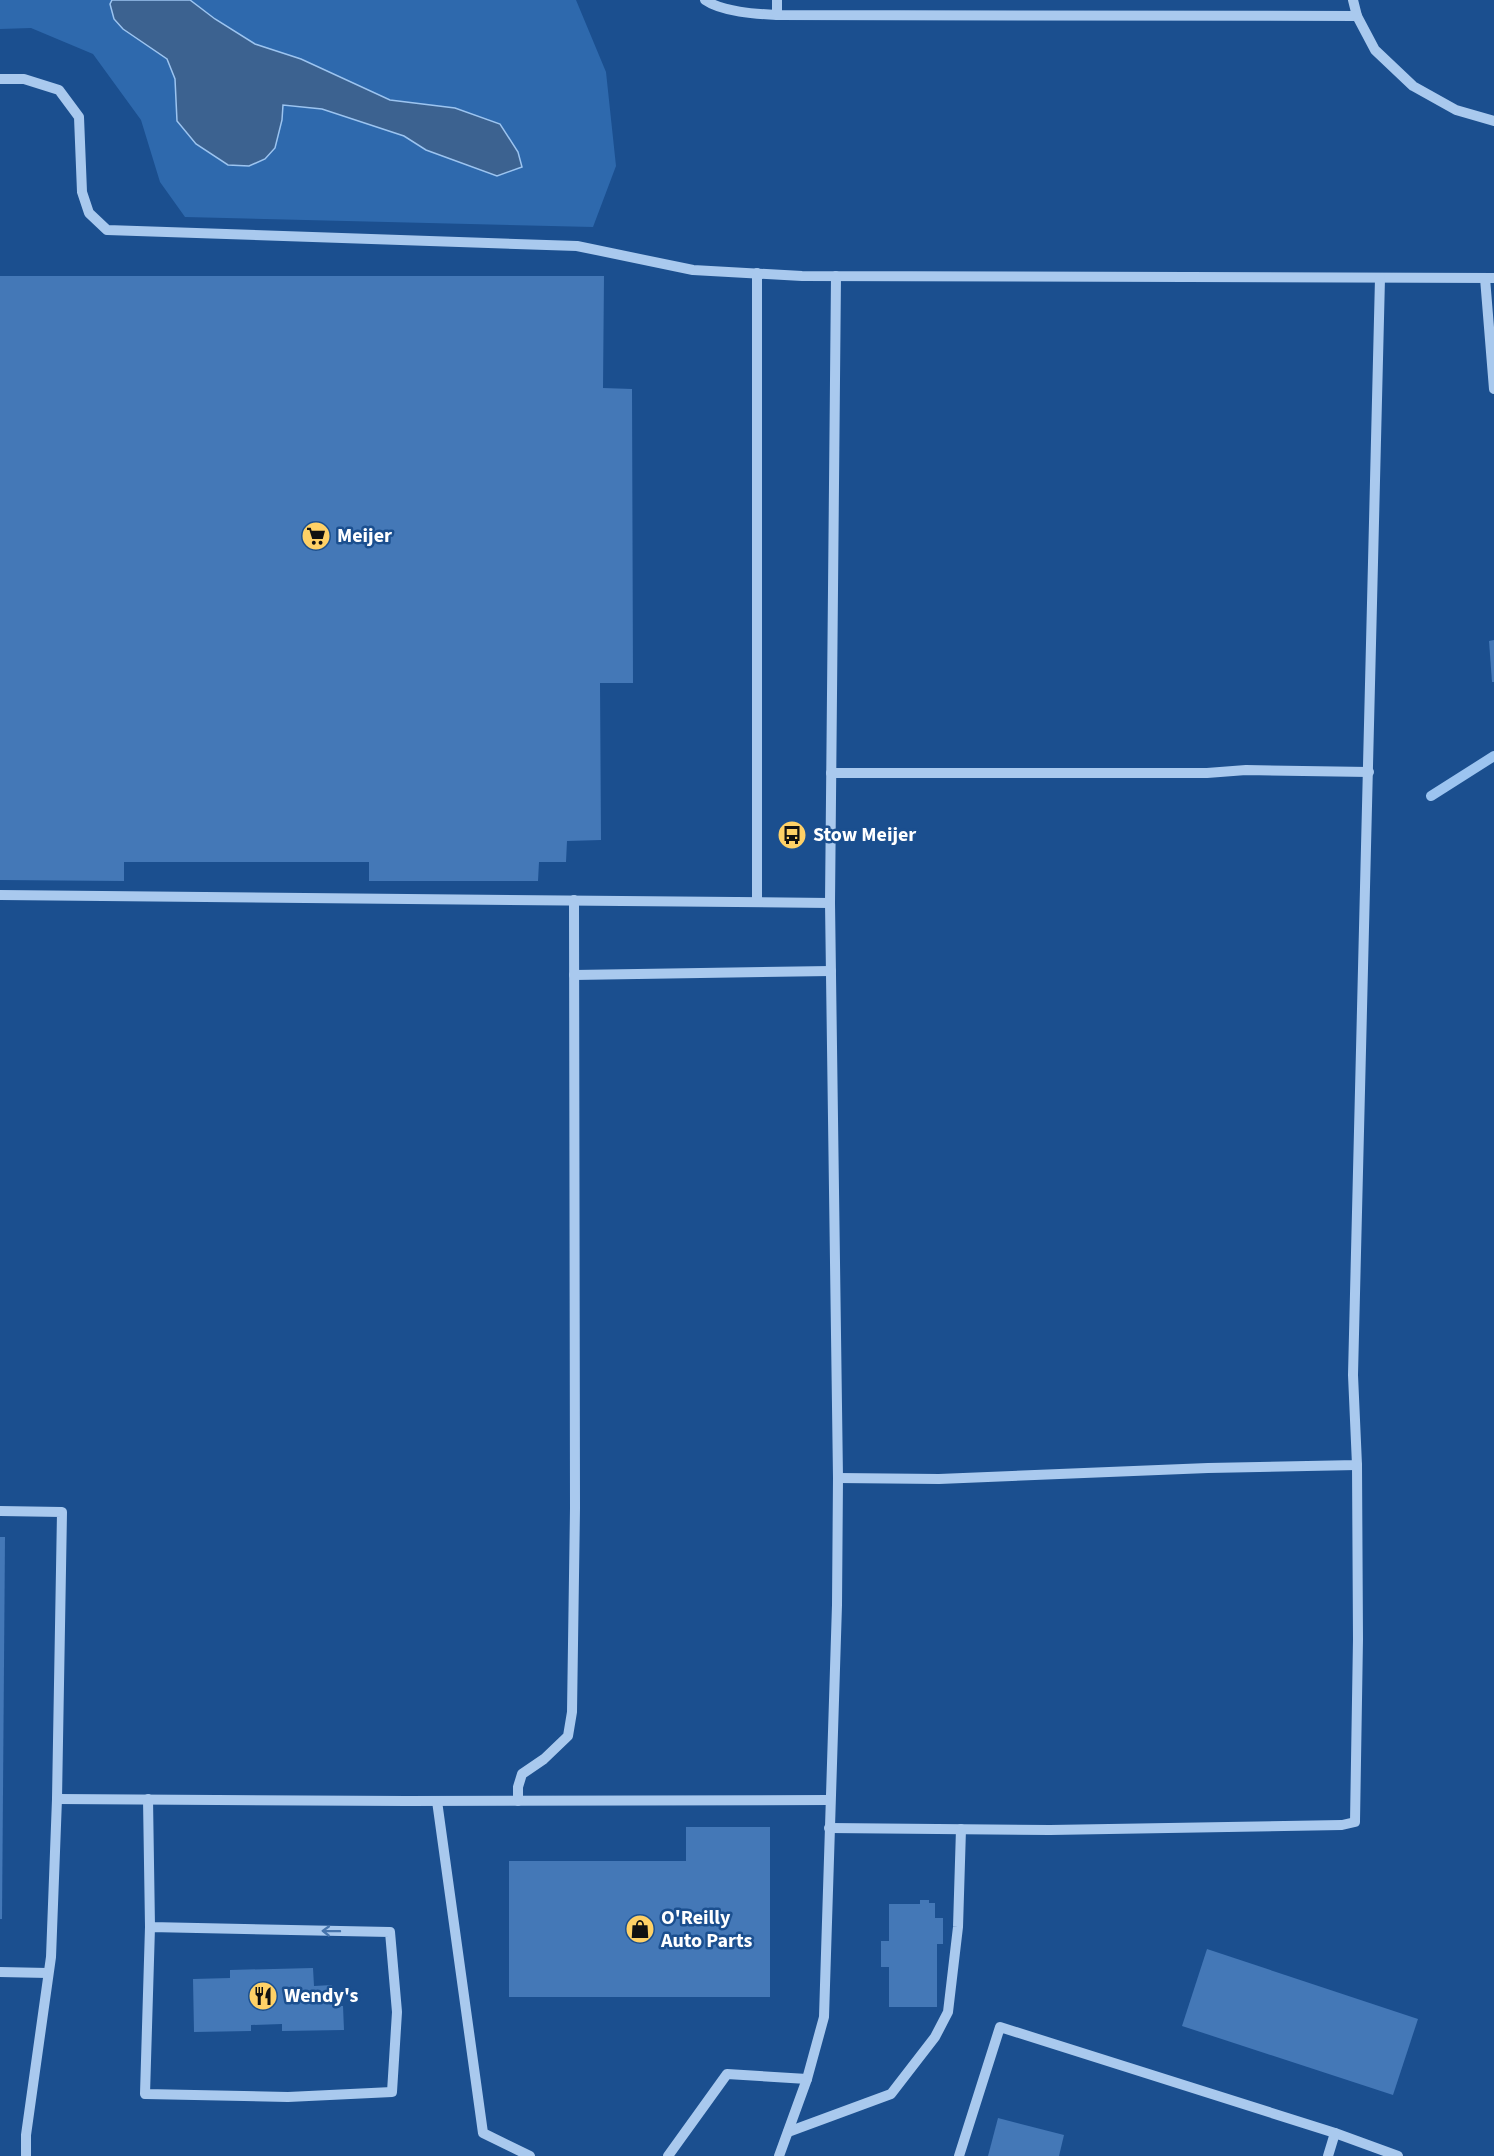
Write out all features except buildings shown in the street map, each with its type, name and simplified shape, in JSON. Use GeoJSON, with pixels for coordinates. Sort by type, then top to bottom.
{"type":"FeatureCollection","features":[{"type":"Feature","properties":{"kind":"lane"},"geometry":{"type":"LineString","coordinates":[[705,0],[711,4],[754,14],[777,15],[1357,16]]}},
{"type":"Feature","properties":{"kind":"lane"},"geometry":{"type":"LineString","coordinates":[[777,0],[777,15]]}},
{"type":"Feature","properties":{"kind":"lane"},"geometry":{"type":"LineString","coordinates":[[1353,0],[1357,16],[1375,50],[1413,86],[1456,110],[1494,121]]}},
{"type":"Feature","properties":{"kind":"lane"},"geometry":{"type":"LineString","coordinates":[[0,79],[24,79],[59,90],[79,117],[82,192],[89,213],[107,230],[577,246],[693,270],[802,276],[1489,278],[1494,389]]}},
{"type":"Feature","properties":{"kind":"lane"},"geometry":{"type":"LineString","coordinates":[[757,273],[757,902]]}},
{"type":"Feature","properties":{"kind":"lane"},"geometry":{"type":"LineString","coordinates":[[779,2156],[807,2079],[824,2017],[837,1605],[838,1478],[830,903],[836,276]]}},
{"type":"Feature","properties":{"kind":"lane"},"geometry":{"type":"LineString","coordinates":[[829,1828],[1050,1830],[1342,1825],[1355,1822],[1358,1639],[1357,1465],[1353,1375],[1380,278]]}},
{"type":"Feature","properties":{"kind":"lane"},"geometry":{"type":"LineString","coordinates":[[831,773],[1207,773],[1246,770],[1369,772]]}},
{"type":"Feature","properties":{"kind":"lane"},"geometry":{"type":"LineString","coordinates":[[0,895],[830,903]]}},
{"type":"Feature","properties":{"kind":"lane"},"geometry":{"type":"LineString","coordinates":[[518,1801],[518,1787],[522,1774],[544,1760],[568,1736],[572,1712],[576,1508],[574,900]]}},
{"type":"Feature","properties":{"kind":"lane"},"geometry":{"type":"LineString","coordinates":[[574,975],[831,971]]}},
{"type":"Feature","properties":{"kind":"lane"},"geometry":{"type":"LineString","coordinates":[[838,1478],[939,1479],[1197,1468],[1357,1465]]}},
{"type":"Feature","properties":{"kind":"lane"},"geometry":{"type":"LineString","coordinates":[[0,1511],[62,1512],[57,1799],[48,1974],[26,2135],[26,2156]]}},
{"type":"Feature","properties":{"kind":"lane"},"geometry":{"type":"LineString","coordinates":[[57,1799],[830,1800]]}},
{"type":"Feature","properties":{"kind":"lane"},"geometry":{"type":"LineString","coordinates":[[148,1799],[150,1927],[145,2094],[264,2097],[392,2092],[397,2012],[390,1932],[150,1927]]}},
{"type":"Feature","properties":{"kind":"lane"},"geometry":{"type":"LineString","coordinates":[[437,1801],[483,2133],[530,2156]]}},
{"type":"Feature","properties":{"kind":"lane"},"geometry":{"type":"LineString","coordinates":[[788,2132],[891,2094],[935,2037],[948,2012],[958,1927],[961,1829]]}},
{"type":"Feature","properties":{"kind":"lane"},"geometry":{"type":"LineString","coordinates":[[0,1972],[48,1974]]}},
{"type":"Feature","properties":{"kind":"lane"},"geometry":{"type":"LineString","coordinates":[[959,2156],[1000,2027],[1335,2133],[1398,2156]]}},
{"type":"Feature","properties":{"kind":"lane"},"geometry":{"type":"LineString","coordinates":[[668,2156],[727,2074],[807,2079]]}},
{"type":"Feature","properties":{"kind":"lane"},"geometry":{"type":"LineString","coordinates":[[1328,2156],[1335,2133]]}},
{"type":"Feature","properties":{"kind":"shaded area"},"geometry":{"type":"Polygon","coordinates":[[[0,0],[576,0],[606,72],[616,166],[593,227],[185,217],[160,182],[141,120],[93,54],[31,28],[0,29],[0,0]]]}},
{"type":"Feature","properties":{"kind":"shaded area"},"geometry":{"type":"Polygon","coordinates":[[[112,0],[190,0],[255,44],[301,59],[390,100],[455,108],[500,124],[518,152],[522,167],[497,176],[426,150],[404,136],[322,109],[283,105],[275,148],[265,159],[249,166],[228,165],[196,144],[177,121],[175,79],[167,59],[123,29],[114,19],[110,4],[112,0]]]}},
{"type":"Feature","properties":{"kind":"waterway"},"geometry":{"type":"LineString","coordinates":[[1431,796],[1494,756]]}},
{"type":"Feature","properties":{"kind":"place","name":"Meijer"},"geometry":{"type":"Point","coordinates":[316,536]}},
{"type":"Feature","properties":{"kind":"place","name":"Stow Meijer"},"geometry":{"type":"Point","coordinates":[792,835]}},
{"type":"Feature","properties":{"kind":"place","name":"O'Reilly Auto Parts"},"geometry":{"type":"Point","coordinates":[640,1929]}},
{"type":"Feature","properties":{"kind":"place","name":"Wendy's"},"geometry":{"type":"Point","coordinates":[263,1996]}}]}
